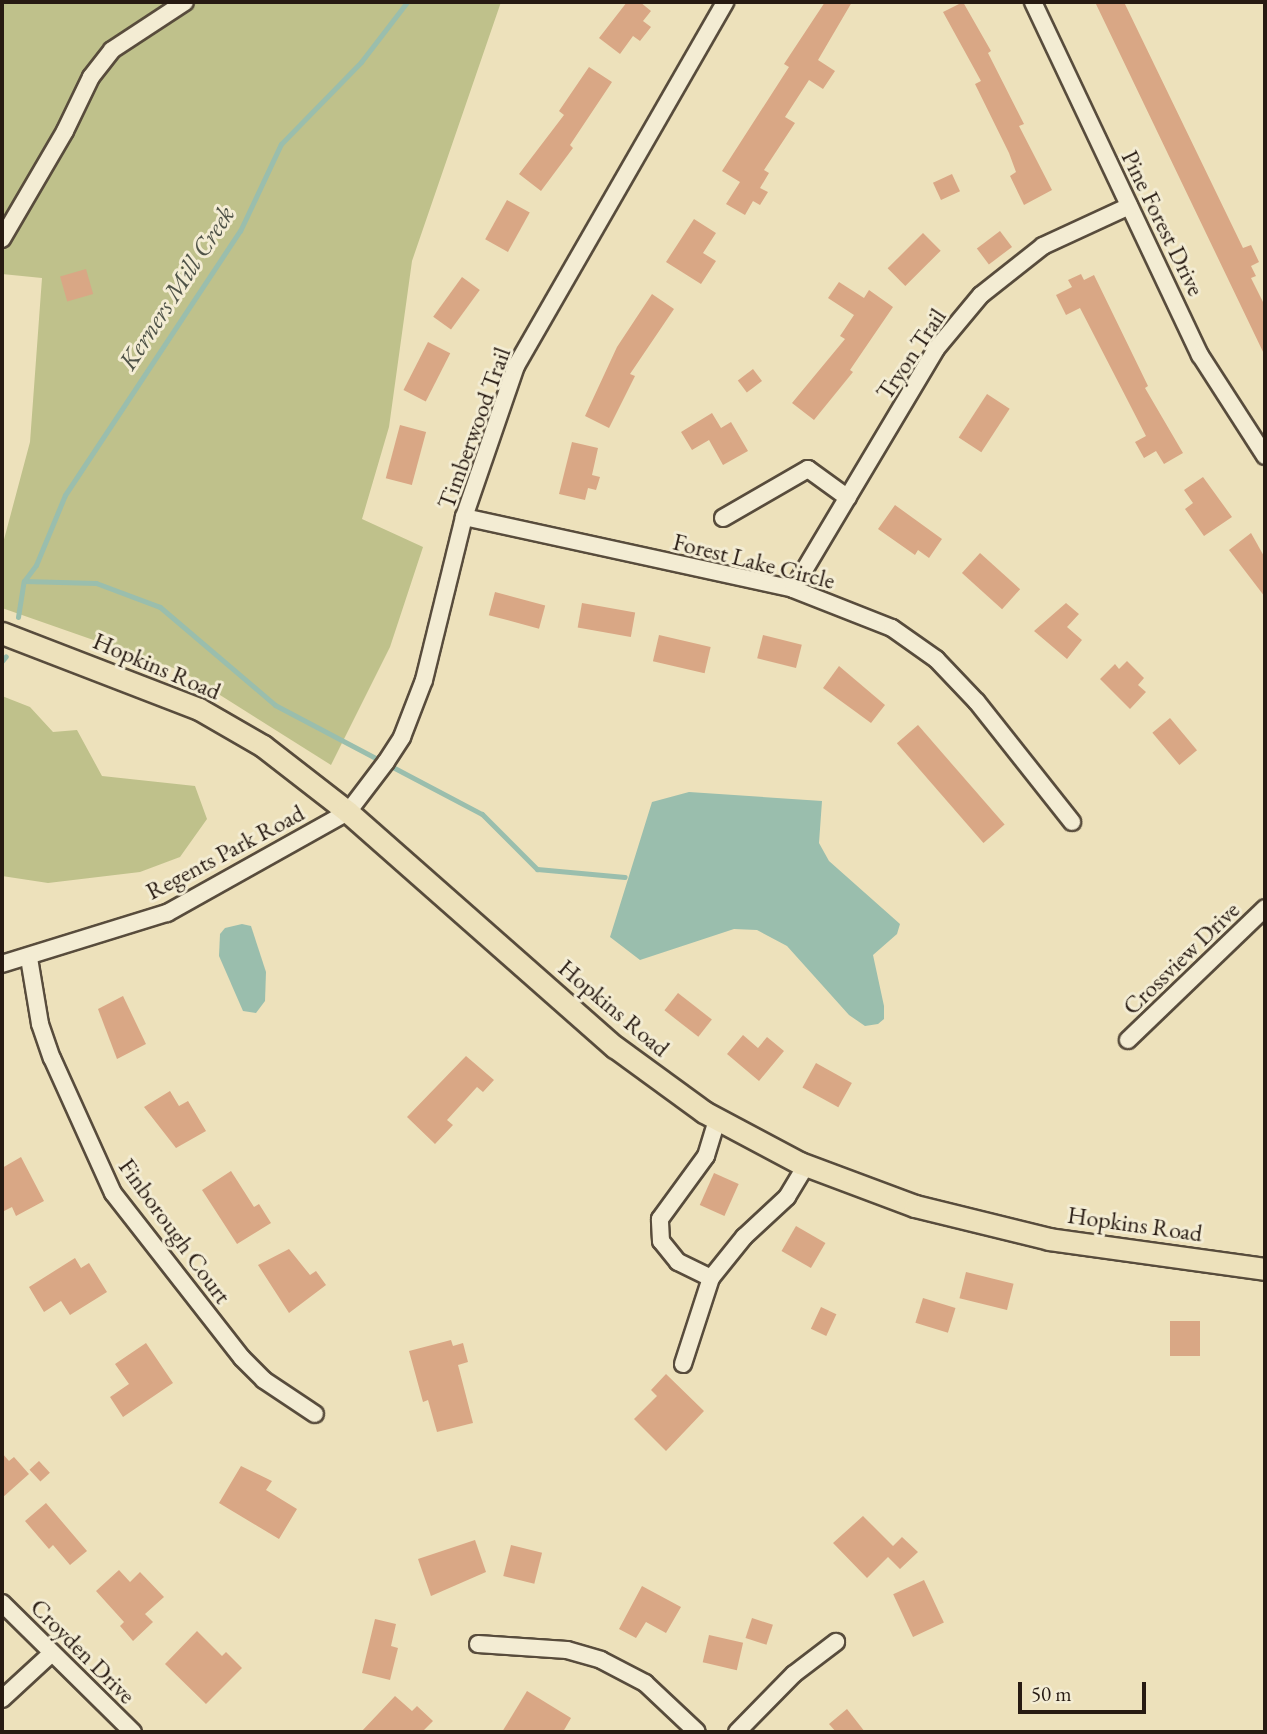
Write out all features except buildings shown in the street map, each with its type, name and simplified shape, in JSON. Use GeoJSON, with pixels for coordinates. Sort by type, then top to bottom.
{"type":"FeatureCollection","features":[{"type":"Feature","properties":{"kind":"main road","name":"Hopkins Road"},"geometry":{"type":"LineString","coordinates":[[2,633],[199,709],[263,746],[348,812],[615,1047],[717,1119],[806,1165],[915,1206],[1049,1239],[1265,1267]]}},
{"type":"Feature","properties":{"kind":"street"},"geometry":{"type":"LineString","coordinates":[[2,239],[65,131],[91,77],[112,50],[185,2]]}},
{"type":"Feature","properties":{"kind":"street","name":"Timberwood Trail"},"geometry":{"type":"LineString","coordinates":[[348,812],[402,737],[424,681],[464,517],[516,366],[725,2]]}},
{"type":"Feature","properties":{"kind":"street","name":"Pine Forest Drive"},"geometry":{"type":"LineString","coordinates":[[1033,2],[1200,355],[1265,456]]}},
{"type":"Feature","properties":{"kind":"street","name":"Tryon Trail"},"geometry":{"type":"LineString","coordinates":[[793,589],[936,349],[981,295],[1043,246],[1129,206]]}},
{"type":"Feature","properties":{"kind":"street"},"geometry":{"type":"LineString","coordinates":[[723,518],[808,469],[848,498]]}},
{"type":"Feature","properties":{"kind":"street","name":"Forest Lake Circle"},"geometry":{"type":"LineString","coordinates":[[464,517],[793,589],[892,628],[936,659],[977,702],[1072,822]]}},
{"type":"Feature","properties":{"kind":"street","name":"Regents Park Road"},"geometry":{"type":"LineString","coordinates":[[2,964],[29,958],[167,913],[348,812]]}},
{"type":"Feature","properties":{"kind":"street","name":"Crossview Drive"},"geometry":{"type":"LineString","coordinates":[[1128,1040],[1265,908]]}},
{"type":"Feature","properties":{"kind":"street","name":"Finborough Court"},"geometry":{"type":"LineString","coordinates":[[29,958],[40,1024],[52,1058],[113,1193],[242,1358],[264,1380],[315,1414]]}},
{"type":"Feature","properties":{"kind":"street"},"geometry":{"type":"LineString","coordinates":[[712,1278],[678,1262],[661,1241],[660,1219],[706,1156],[717,1119]]}},
{"type":"Feature","properties":{"kind":"street"},"geometry":{"type":"LineString","coordinates":[[683,1364],[712,1278],[744,1237],[787,1197],[806,1165]]}},
{"type":"Feature","properties":{"kind":"street","name":"Croyden Drive"},"geometry":{"type":"LineString","coordinates":[[2,1603],[133,1732]]}},
{"type":"Feature","properties":{"kind":"street"},"geometry":{"type":"LineString","coordinates":[[737,1732],[794,1674],[836,1642]]}},
{"type":"Feature","properties":{"kind":"street"},"geometry":{"type":"LineString","coordinates":[[478,1644],[567,1650],[601,1660],[645,1683],[697,1732]]}},
{"type":"Feature","properties":{"kind":"street"},"geometry":{"type":"LineString","coordinates":[[2,1699],[52,1653]]}},
{"type":"Feature","properties":{"kind":"green space"},"geometry":{"type":"Polygon","coordinates":[[[2,2],[501,2],[412,261],[389,427],[362,519],[423,547],[390,647],[331,765],[182,671],[2,608],[2,547],[30,442],[42,278],[2,274],[2,2]]]}},
{"type":"Feature","properties":{"kind":"green space"},"geometry":{"type":"Polygon","coordinates":[[[2,696],[30,707],[53,732],[77,730],[102,776],[195,786],[207,819],[180,857],[140,872],[48,883],[2,876],[2,696]]]}},
{"type":"Feature","properties":{"kind":"shaded area"},"geometry":{"type":"Polygon","coordinates":[[[689,792],[822,801],[819,843],[829,861],[900,924],[897,934],[873,955],[884,1006],[884,1019],[878,1024],[865,1026],[849,1015],[787,946],[757,930],[734,929],[640,960],[610,937],[652,802],[689,792]]]}},
{"type":"Feature","properties":{"kind":"shaded area"},"geometry":{"type":"Polygon","coordinates":[[[242,924],[251,926],[266,972],[265,1001],[256,1013],[243,1011],[219,956],[220,934],[225,928],[242,924]]]}},
{"type":"Feature","properties":{"kind":"waterway","name":"Kerners Mill Creek"},"geometry":{"type":"LineString","coordinates":[[18,617],[24,581],[36,565],[65,495],[240,231],[281,144],[361,62],[407,2]]}},
{"type":"Feature","properties":{"kind":"waterway"},"geometry":{"type":"LineString","coordinates":[[24,581],[96,583],[160,607],[275,705],[482,814],[537,869],[625,877]]}},
{"type":"Feature","properties":{"kind":"waterway","name":"Kerners Mill Creek"},"geometry":{"type":"LineString","coordinates":[[2,661],[6,656]]}}]}
